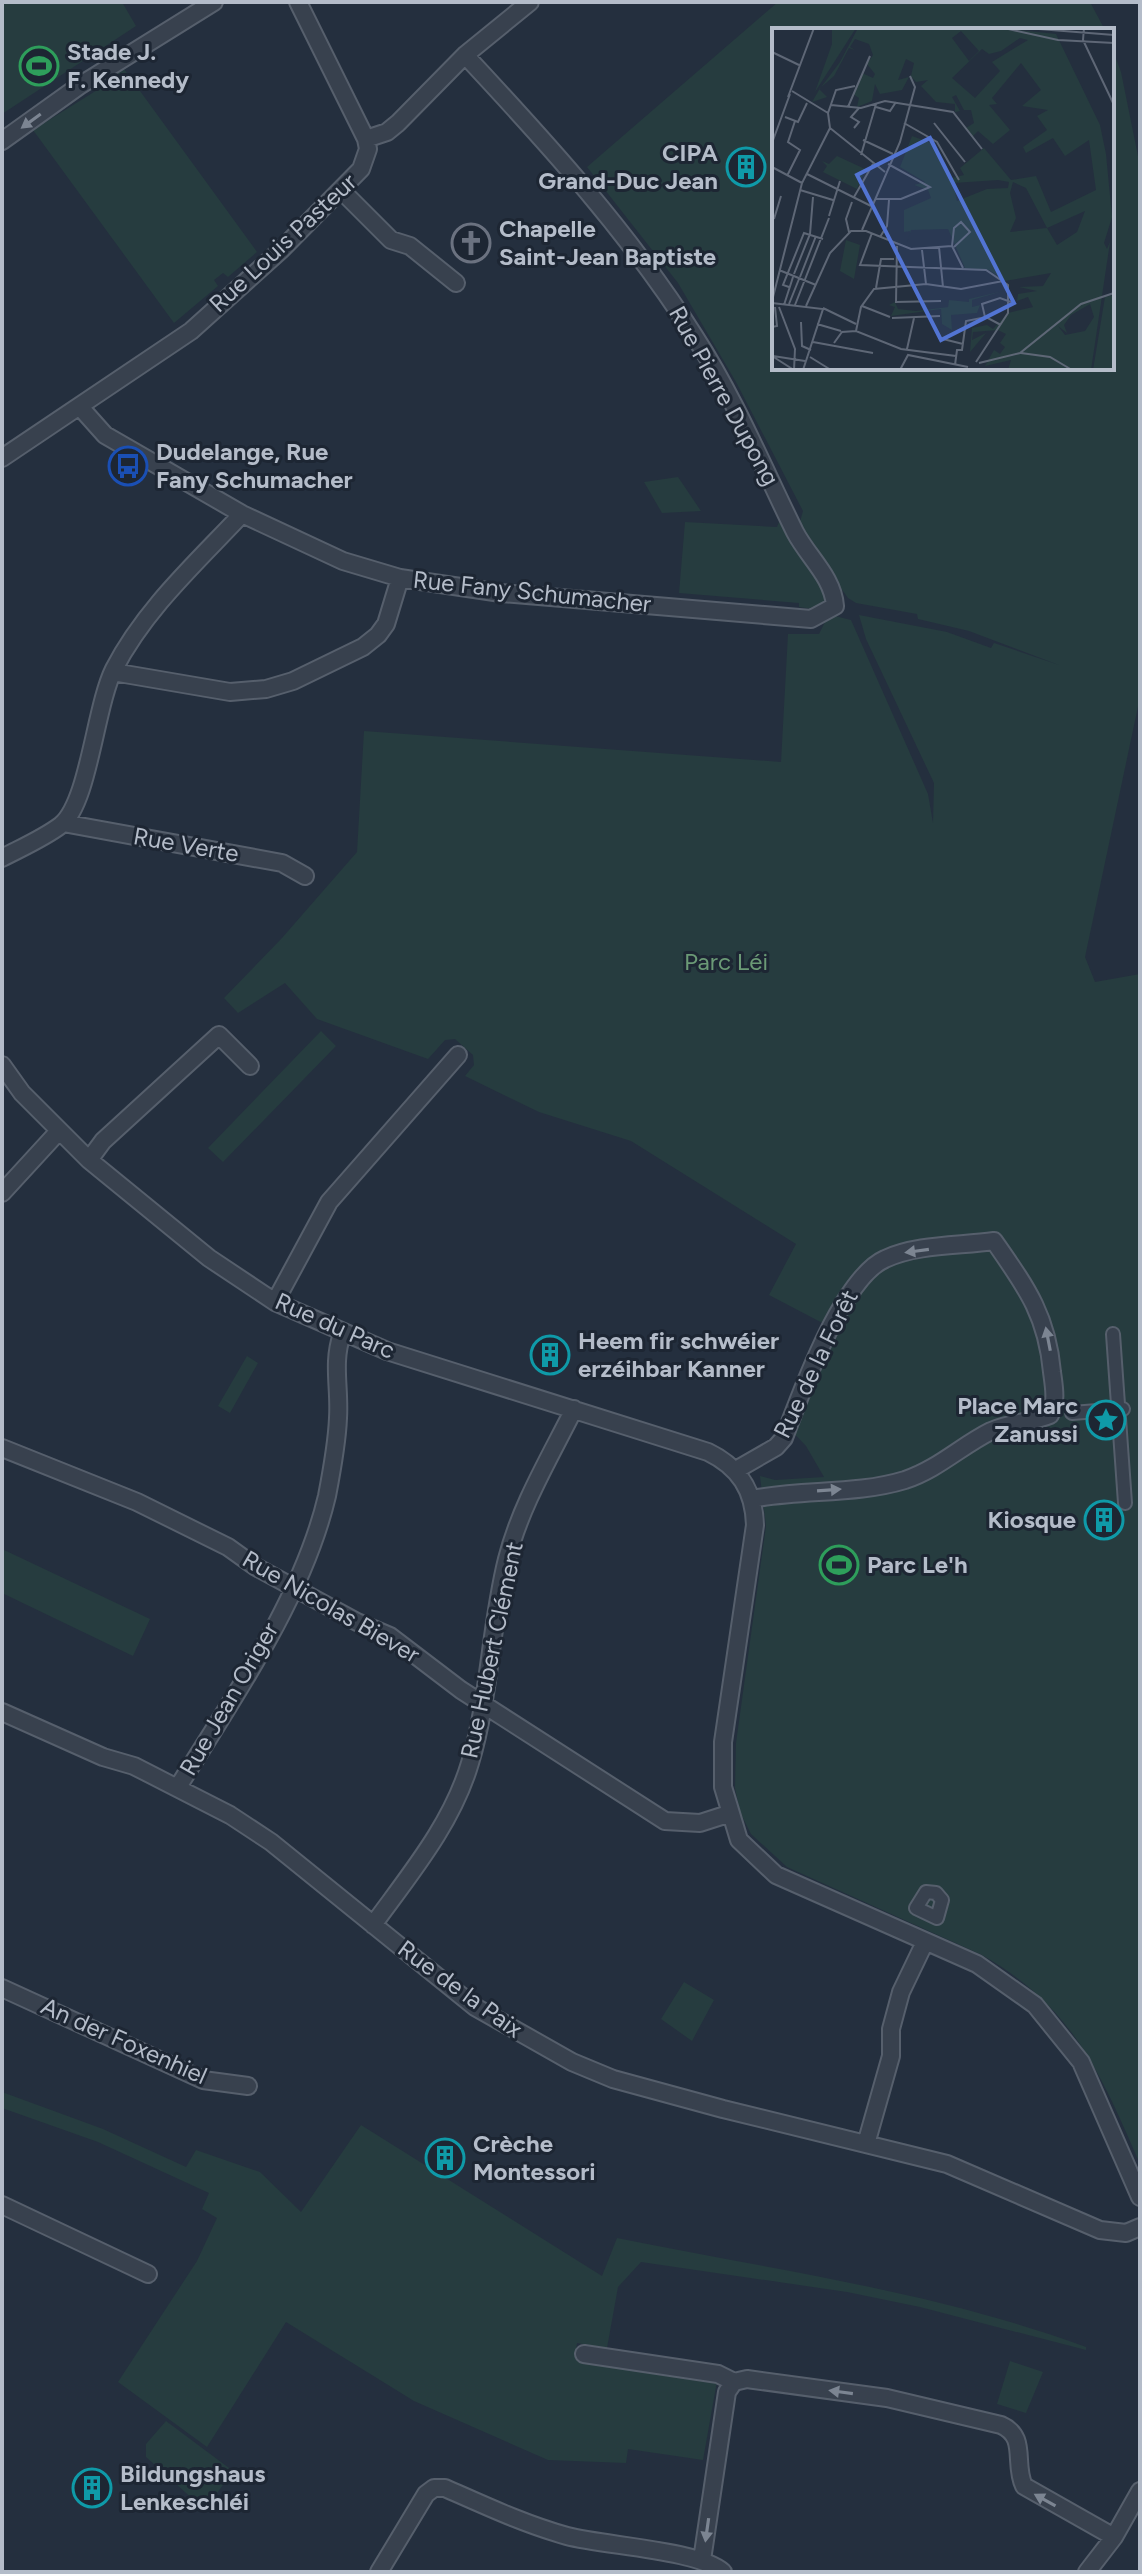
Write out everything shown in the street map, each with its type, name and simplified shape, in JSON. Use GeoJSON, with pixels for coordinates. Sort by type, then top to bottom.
{"type":"FeatureCollection","features":[{"type":"Feature","properties":{"kind":"street"},"geometry":{"type":"LineString","coordinates":[[2,141],[79,86],[214,2]]}},
{"type":"Feature","properties":{"kind":"street"},"geometry":{"type":"LineString","coordinates":[[298,2],[366,139],[387,132],[398,123],[465,55],[530,2]]}},
{"type":"Feature","properties":{"kind":"street","name":"Rue Pierre Dupong"},"geometry":{"type":"LineString","coordinates":[[465,55],[535,130],[621,232],[697,340],[780,495],[796,534],[828,581],[835,606]]}},
{"type":"Feature","properties":{"kind":"street","name":"Rue Louis Pasteur"},"geometry":{"type":"LineString","coordinates":[[2,458],[191,331],[341,190],[366,160],[366,139]]}},
{"type":"Feature","properties":{"kind":"street"},"geometry":{"type":"LineString","coordinates":[[341,190],[391,240],[410,246],[456,283]]}},
{"type":"Feature","properties":{"kind":"street","name":"Rue Fany Schumacher"},"geometry":{"type":"LineString","coordinates":[[80,407],[105,435],[242,514],[329,555],[400,578],[501,593],[811,619],[835,606]]}},
{"type":"Feature","properties":{"kind":"street"},"geometry":{"type":"LineString","coordinates":[[2,858],[63,823],[87,767],[98,712],[113,672],[163,598],[242,514]]}},
{"type":"Feature","properties":{"kind":"street"},"geometry":{"type":"LineString","coordinates":[[113,672],[230,692],[266,689],[293,681],[363,647],[378,635],[386,624],[400,578]]}},
{"type":"Feature","properties":{"kind":"street","name":"Rue Verte"},"geometry":{"type":"LineString","coordinates":[[63,823],[282,863],[305,876]]}},
{"type":"Feature","properties":{"kind":"street"},"geometry":{"type":"LineString","coordinates":[[89,1160],[103,1141],[219,1035],[250,1066]]}},
{"type":"Feature","properties":{"kind":"street"},"geometry":{"type":"LineString","coordinates":[[275,1302],[329,1202],[458,1055]]}},
{"type":"Feature","properties":{"kind":"street","name":"Rue du Parc"},"geometry":{"type":"LineString","coordinates":[[2,1065],[58,1132],[89,1160],[209,1258],[275,1302],[342,1334],[387,1351],[708,1452],[736,1470]]}},
{"type":"Feature","properties":{"kind":"street"},"geometry":{"type":"LineString","coordinates":[[2,1193],[58,1132]]}},
{"type":"Feature","properties":{"kind":"street","name":"Rue de la Forêt"},"geometry":{"type":"LineString","coordinates":[[736,1470],[776,1447],[784,1438],[849,1292],[872,1266],[906,1252],[994,1241],[1043,1318],[1049,1339],[1055,1405],[1050,1415],[1014,1422],[988,1433],[951,1459],[905,1480],[877,1486],[784,1492],[752,1499]]}},
{"type":"Feature","properties":{"kind":"street","name":"Rue Jean Origer"},"geometry":{"type":"LineString","coordinates":[[178,1787],[239,1690],[316,1534],[326,1497],[338,1416],[335,1355],[342,1334]]}},
{"type":"Feature","properties":{"kind":"street"},"geometry":{"type":"LineString","coordinates":[[1113,1334],[1122,1409],[1125,1503]]}},
{"type":"Feature","properties":{"kind":"street","name":"Rue Hubert Clément"},"geometry":{"type":"LineString","coordinates":[[373,1925],[431,1846],[469,1766],[484,1703],[498,1594],[508,1555],[521,1517],[574,1409]]}},
{"type":"Feature","properties":{"kind":"street"},"geometry":{"type":"LineString","coordinates":[[1072,1413],[1122,1409]]}},
{"type":"Feature","properties":{"kind":"street","name":"Rue Nicolas Biever"},"geometry":{"type":"LineString","coordinates":[[2,1448],[137,1502],[228,1547],[256,1567],[357,1622],[390,1636],[461,1690],[665,1821],[700,1823],[728,1814]]}},
{"type":"Feature","properties":{"kind":"street"},"geometry":{"type":"LineString","coordinates":[[736,1470],[752,1499],[755,1525],[723,1742],[723,1787],[728,1814],[739,1840],[776,1875],[977,1964],[1005,1981],[1056,2026],[1094,2088],[1140,2197]]}},
{"type":"Feature","properties":{"kind":"street","name":"Rue de la Paix"},"geometry":{"type":"LineString","coordinates":[[2,1712],[178,1787],[271,1842],[475,2007],[572,2062],[613,2079],[973,2172],[1100,2230],[1126,2233],[1140,2227]]}},
{"type":"Feature","properties":{"kind":"street"},"geometry":{"type":"LineString","coordinates":[[866,2144],[891,2056],[891,2029],[901,1992],[925,1942]]}},
{"type":"Feature","properties":{"kind":"street","name":"An der Foxenhiel"},"geometry":{"type":"LineString","coordinates":[[2,1988],[203,2080],[248,2086]]}},
{"type":"Feature","properties":{"kind":"street"},"geometry":{"type":"LineString","coordinates":[[2,2205],[148,2274]]}},
{"type":"Feature","properties":{"kind":"street"},"geometry":{"type":"LineString","coordinates":[[584,2354],[718,2374],[734,2382],[747,2379],[887,2398],[1001,2425],[1011,2430],[1018,2439],[1019,2476],[1024,2486],[1114,2537]]}},
{"type":"Feature","properties":{"kind":"street"},"geometry":{"type":"LineString","coordinates":[[702,2560],[727,2392],[734,2382]]}},
{"type":"Feature","properties":{"kind":"street"},"geometry":{"type":"LineString","coordinates":[[379,2572],[418,2504],[434,2488],[445,2488],[524,2523],[567,2536],[702,2560],[723,2572]]}},
{"type":"Feature","properties":{"kind":"street"},"geometry":{"type":"LineString","coordinates":[[1087,2572],[1114,2537],[1140,2491]]}},
{"type":"Feature","properties":{"kind":"green space","name":"Stade J. F. Kennedy"},"geometry":{"type":"Polygon","coordinates":[[[2,2],[122,2],[136,26],[2,114],[2,2]]]}},
{"type":"Feature","properties":{"kind":"green space","name":"Parc Léi"},"geometry":{"type":"Polygon","coordinates":[[[778,2],[1090,2],[1104,28],[772,28],[772,370],[1114,370],[1114,53],[1121,72],[1140,166],[1140,697],[1085,957],[1095,982],[1140,974],[1140,2164],[1111,2100],[1080,2044],[1039,1997],[982,1955],[787,1867],[751,1834],[740,1812],[735,1788],[736,1743],[766,1526],[760,1476],[775,1480],[824,1477],[806,1446],[788,1427],[832,1328],[769,1295],[796,1244],[631,1141],[539,1112],[465,1076],[474,1065],[473,1055],[455,1039],[445,1040],[428,1059],[317,1019],[285,983],[238,1013],[224,998],[282,938],[357,852],[364,731],[781,762],[788,634],[819,634],[825,622],[835,616],[851,620],[928,794],[933,823],[934,783],[866,639],[859,615],[947,632],[991,648],[994,643],[1059,665],[969,631],[918,619],[917,614],[856,603],[848,598],[798,529],[803,511],[736,382],[678,283],[587,167],[778,2]]]}},
{"type":"Feature","properties":{"kind":"green space"},"geometry":{"type":"Polygon","coordinates":[[[124,69],[257,252],[228,277],[223,273],[214,280],[218,286],[174,323],[33,130],[102,87],[101,84],[124,69]]]}},
{"type":"Feature","properties":{"kind":"green space"},"geometry":{"type":"Polygon","coordinates":[[[678,477],[701,511],[662,513],[644,482],[678,477]]]}},
{"type":"Feature","properties":{"kind":"green space"},"geometry":{"type":"Polygon","coordinates":[[[685,522],[777,527],[779,522],[825,590],[824,601],[813,609],[799,607],[799,603],[679,593],[685,522]]]}},
{"type":"Feature","properties":{"kind":"green space"},"geometry":{"type":"Polygon","coordinates":[[[321,1031],[336,1046],[223,1162],[208,1148],[321,1031]]]}},
{"type":"Feature","properties":{"kind":"green space"},"geometry":{"type":"Polygon","coordinates":[[[247,1356],[258,1363],[230,1413],[218,1406],[247,1356]]]}},
{"type":"Feature","properties":{"kind":"green space"},"geometry":{"type":"Polygon","coordinates":[[[2,1549],[150,1619],[133,1656],[2,1593],[2,1549]]]}},
{"type":"Feature","properties":{"kind":"green space"},"geometry":{"type":"Polygon","coordinates":[[[684,1982],[714,2000],[692,2041],[661,2019],[684,1982]]]}},
{"type":"Feature","properties":{"kind":"green space"},"geometry":{"type":"Polygon","coordinates":[[[2,2092],[103,2129],[186,2167],[196,2150],[260,2172],[301,2212],[361,2125],[602,2276],[617,2238],[912,2296],[1029,2328],[1086,2347],[1086,2350],[920,2307],[847,2292],[641,2262],[618,2287],[607,2348],[577,2343],[575,2359],[717,2381],[703,2460],[628,2449],[626,2463],[548,2460],[414,2401],[286,2322],[207,2447],[118,2382],[197,2261],[217,2218],[202,2209],[209,2193],[98,2142],[2,2108],[2,2092]]]}},
{"type":"Feature","properties":{"kind":"green space"},"geometry":{"type":"Polygon","coordinates":[[[1010,2361],[1043,2372],[1026,2413],[997,2404],[1010,2361]]]}},
{"type":"Feature","properties":{"kind":"green space"},"geometry":{"type":"Polygon","coordinates":[[[166,2421],[233,2471],[205,2510],[146,2457],[146,2444],[166,2421]]]}},
{"type":"Feature","properties":{"kind":"place","name":"Stade J. F. Kennedy"},"geometry":{"type":"Point","coordinates":[39,66]}},
{"type":"Feature","properties":{"kind":"place","name":"CIPA Grand-Duc Jean"},"geometry":{"type":"Point","coordinates":[746,167]}},
{"type":"Feature","properties":{"kind":"place","name":"Chapelle Saint-Jean Baptiste"},"geometry":{"type":"Point","coordinates":[471,243]}},
{"type":"Feature","properties":{"kind":"place","name":"Dudelange, Rue Fany Schumacher"},"geometry":{"type":"Point","coordinates":[128,466]}},
{"type":"Feature","properties":{"kind":"place","name":"Heem fir schwéier erzéihbar Kanner"},"geometry":{"type":"Point","coordinates":[550,1355]}},
{"type":"Feature","properties":{"kind":"place","name":"Place Marc Zanussi"},"geometry":{"type":"Point","coordinates":[1106,1420]}},
{"type":"Feature","properties":{"kind":"place","name":"Kiosque"},"geometry":{"type":"Point","coordinates":[1104,1520]}},
{"type":"Feature","properties":{"kind":"place","name":"Parc Le'h"},"geometry":{"type":"Point","coordinates":[839,1565]}},
{"type":"Feature","properties":{"kind":"place","name":"Crèche Montessori"},"geometry":{"type":"Point","coordinates":[445,2158]}},
{"type":"Feature","properties":{"kind":"place","name":"Bildungshaus Lenkeschléi"},"geometry":{"type":"Point","coordinates":[92,2488]}}]}
